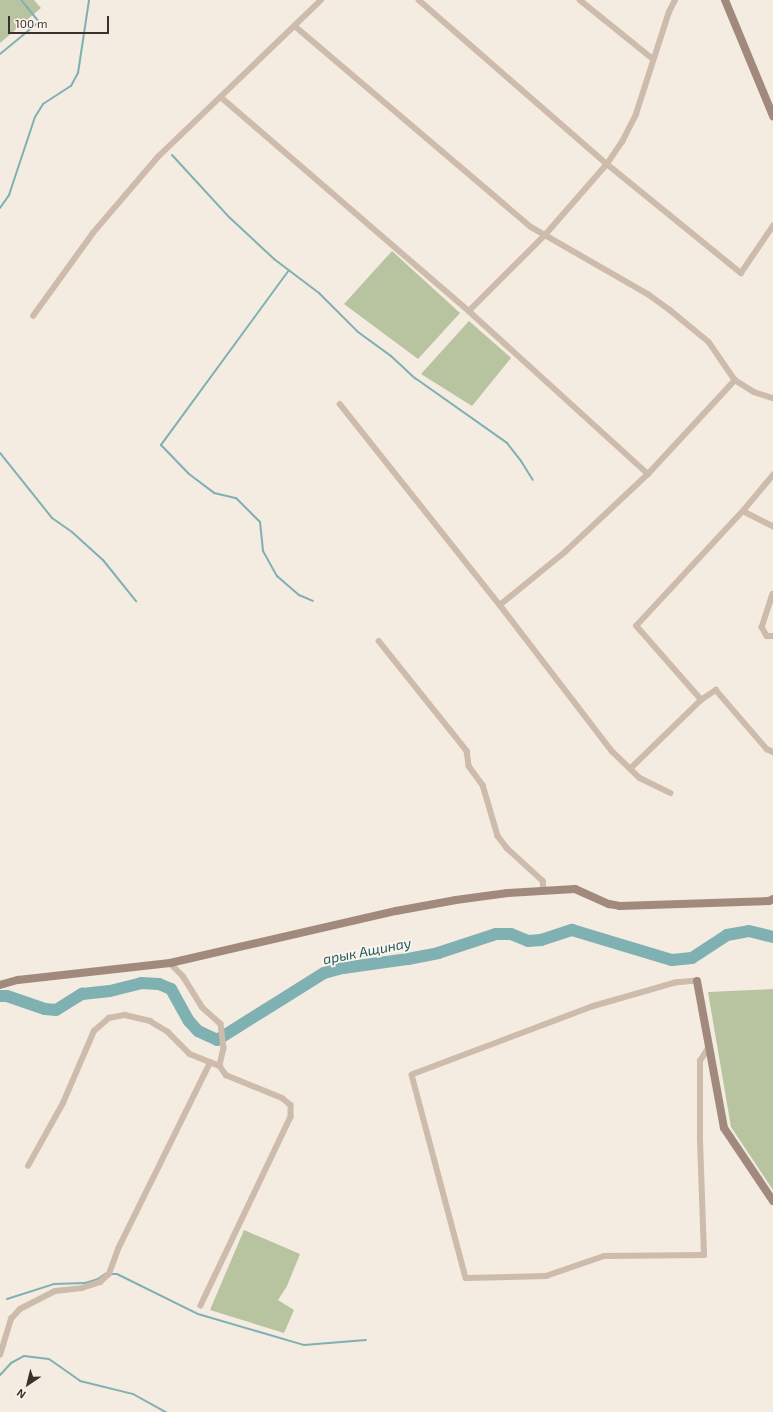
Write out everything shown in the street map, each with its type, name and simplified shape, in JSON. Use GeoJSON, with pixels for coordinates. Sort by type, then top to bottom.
{"type":"FeatureCollection","features":[{"type":"Feature","properties":{"kind":"main road"},"geometry":{"type":"LineString","coordinates":[[724,0],[773,116]]}},
{"type":"Feature","properties":{"kind":"main road"},"geometry":{"type":"LineString","coordinates":[[0,985],[18,980],[170,963],[388,913],[456,900],[575,889],[609,904],[620,906],[769,901],[773,899]]}},
{"type":"Feature","properties":{"kind":"main road"},"geometry":{"type":"LineString","coordinates":[[697,981],[724,1128],[773,1201]]}},
{"type":"Feature","properties":{"kind":"street"},"geometry":{"type":"LineString","coordinates":[[33,316],[93,232],[153,163],[321,0]]}},
{"type":"Feature","properties":{"kind":"street"},"geometry":{"type":"LineString","coordinates":[[419,0],[607,164],[741,273],[773,226]]}},
{"type":"Feature","properties":{"kind":"street"},"geometry":{"type":"LineString","coordinates":[[580,0],[653,59]]}},
{"type":"Feature","properties":{"kind":"street"},"geometry":{"type":"LineString","coordinates":[[469,311],[545,235],[607,164],[622,142],[636,114],[669,12],[675,0]]}},
{"type":"Feature","properties":{"kind":"street"},"geometry":{"type":"LineString","coordinates":[[295,26],[531,227],[648,294],[709,342],[735,380],[754,392],[773,398]]}},
{"type":"Feature","properties":{"kind":"street"},"geometry":{"type":"LineString","coordinates":[[221,97],[469,311],[648,474]]}},
{"type":"Feature","properties":{"kind":"street"},"geometry":{"type":"LineString","coordinates":[[500,605],[565,552],[648,474],[735,380]]}},
{"type":"Feature","properties":{"kind":"street"},"geometry":{"type":"LineString","coordinates":[[340,404],[500,605],[613,752],[640,778],[671,793]]}},
{"type":"Feature","properties":{"kind":"street"},"geometry":{"type":"LineString","coordinates":[[701,700],[636,626],[743,511],[773,475]]}},
{"type":"Feature","properties":{"kind":"street"},"geometry":{"type":"LineString","coordinates":[[743,511],[773,526]]}},
{"type":"Feature","properties":{"kind":"street"},"geometry":{"type":"LineString","coordinates":[[773,594],[762,627],[767,636],[773,636]]}},
{"type":"Feature","properties":{"kind":"street"},"geometry":{"type":"LineString","coordinates":[[379,640],[467,751],[469,766],[483,785],[498,836],[507,848],[543,881],[544,891]]}},
{"type":"Feature","properties":{"kind":"street"},"geometry":{"type":"LineString","coordinates":[[630,769],[701,700],[716,690],[767,749],[773,752]]}},
{"type":"Feature","properties":{"kind":"street"},"geometry":{"type":"LineString","coordinates":[[170,963],[183,976],[202,1007],[221,1024],[224,1048],[220,1066]]}},
{"type":"Feature","properties":{"kind":"street"},"geometry":{"type":"LineString","coordinates":[[697,981],[675,983],[592,1007],[412,1075],[466,1278],[546,1276],[604,1256],[704,1255],[700,1139],[700,1061],[709,1047]]}},
{"type":"Feature","properties":{"kind":"street"},"geometry":{"type":"LineString","coordinates":[[28,1166],[63,1103],[94,1031],[109,1018],[125,1015],[150,1022],[168,1032],[190,1054],[220,1066],[226,1075],[282,1098],[292,1105],[291,1117],[202,1306]]}},
{"type":"Feature","properties":{"kind":"street"},"geometry":{"type":"LineString","coordinates":[[0,1355],[11,1319],[20,1309],[55,1291],[82,1288],[100,1282],[109,1274],[118,1249],[210,1063]]}},
{"type":"Feature","properties":{"kind":"green space"},"geometry":{"type":"Polygon","coordinates":[[[0,0],[34,0],[41,8],[0,43],[0,0]]]}},
{"type":"Feature","properties":{"kind":"green space"},"geometry":{"type":"Polygon","coordinates":[[[392,251],[460,313],[418,359],[344,304],[392,251]]]}},
{"type":"Feature","properties":{"kind":"green space"},"geometry":{"type":"Polygon","coordinates":[[[469,321],[511,358],[472,406],[421,374],[469,321]]]}},
{"type":"Feature","properties":{"kind":"green space"},"geometry":{"type":"Polygon","coordinates":[[[773,989],[773,1190],[731,1127],[708,992],[773,989]]]}},
{"type":"Feature","properties":{"kind":"green space"},"geometry":{"type":"Polygon","coordinates":[[[244,1230],[300,1254],[287,1286],[278,1300],[294,1310],[284,1333],[210,1310],[244,1230]]]}},
{"type":"Feature","properties":{"kind":"waterway"},"geometry":{"type":"LineString","coordinates":[[0,54],[39,22],[21,0]]}},
{"type":"Feature","properties":{"kind":"waterway"},"geometry":{"type":"LineString","coordinates":[[0,208],[9,195],[35,117],[43,104],[71,86],[78,73],[89,0]]}},
{"type":"Feature","properties":{"kind":"waterway"},"geometry":{"type":"LineString","coordinates":[[172,155],[229,217],[274,259],[319,293],[358,332],[391,356],[415,378],[507,443],[533,480]]}},
{"type":"Feature","properties":{"kind":"waterway"},"geometry":{"type":"LineString","coordinates":[[289,270],[161,445],[189,474],[214,493],[236,498],[260,522],[263,551],[277,576],[299,595],[313,601]]}},
{"type":"Feature","properties":{"kind":"waterway"},"geometry":{"type":"LineString","coordinates":[[0,453],[52,518],[72,532],[103,560],[136,601]]}},
{"type":"Feature","properties":{"kind":"waterway","name":"арык Ащинау"},"geometry":{"type":"LineString","coordinates":[[0,996],[7,996],[45,1009],[56,1010],[82,994],[110,991],[141,983],[159,984],[171,989],[189,1021],[198,1031],[217,1040],[324,973],[343,968],[408,959],[438,953],[496,934],[511,934],[528,941],[541,940],[572,930],[672,960],[692,958],[727,935],[749,931],[773,937]]}},
{"type":"Feature","properties":{"kind":"waterway"},"geometry":{"type":"LineString","coordinates":[[7,1299],[54,1284],[85,1283],[98,1279],[105,1274],[117,1274],[198,1314],[304,1345],[366,1340]]}},
{"type":"Feature","properties":{"kind":"waterway"},"geometry":{"type":"LineString","coordinates":[[0,1375],[11,1363],[24,1356],[49,1359],[80,1381],[133,1394],[166,1412]]}}]}
